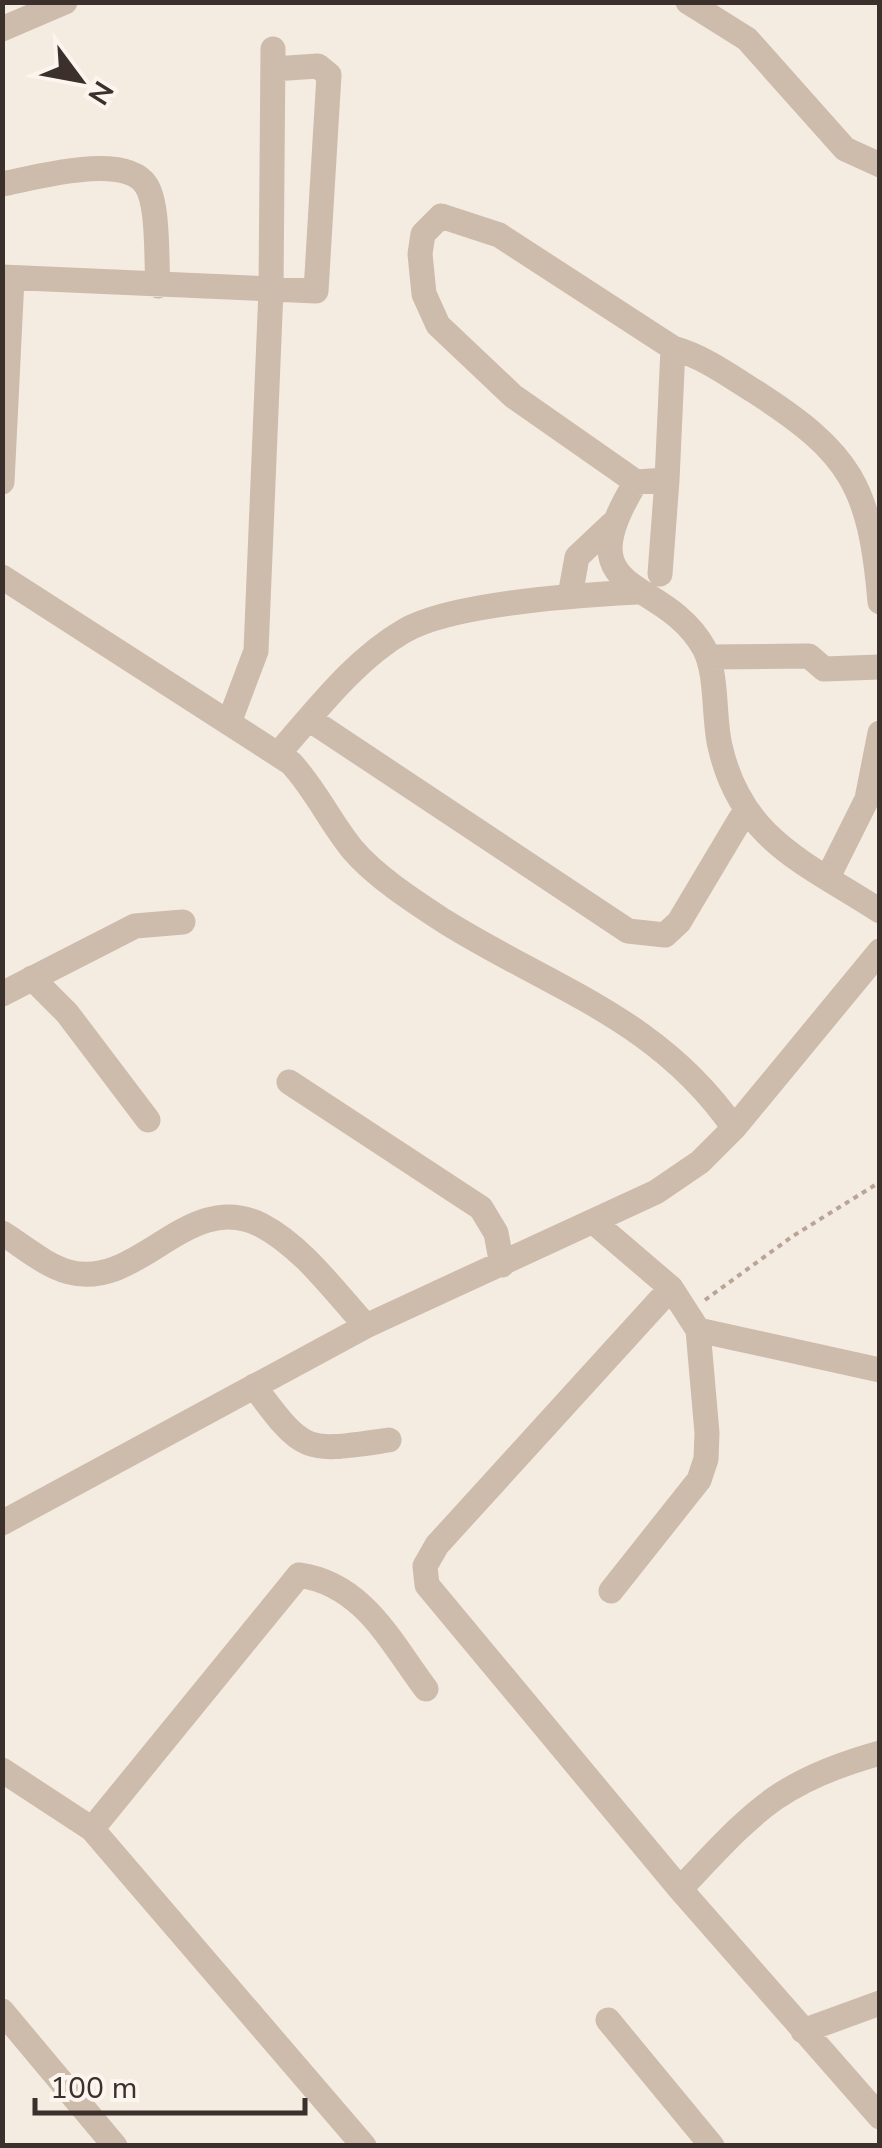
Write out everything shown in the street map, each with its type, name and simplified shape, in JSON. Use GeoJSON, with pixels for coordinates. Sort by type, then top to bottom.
{"type":"FeatureCollection","features":[{"type":"Feature","properties":{"kind":"street"},"geometry":{"type":"LineString","coordinates":[[2,29],[65,2]]}},
{"type":"Feature","properties":{"kind":"street"},"geometry":{"type":"LineString","coordinates":[[688,2],[748,39],[845,148],[880,165]]}},
{"type":"Feature","properties":{"kind":"street"},"geometry":{"type":"LineString","coordinates":[[2,482],[7,278],[271,290],[312,294],[319,286],[328,75],[318,66],[273,59],[271,290],[256,651],[230,720]]}},
{"type":"Feature","properties":{"kind":"street"},"geometry":{"type":"LineString","coordinates":[[2,184],[100,167],[129,173],[146,183],[152,204],[158,286]]}},
{"type":"Feature","properties":{"kind":"street"},"geometry":{"type":"LineString","coordinates":[[668,480],[636,482],[513,396],[438,325],[424,294],[423,234],[441,216],[499,235],[673,348],[697,355],[810,427],[836,452],[869,524],[880,602]]}},
{"type":"Feature","properties":{"kind":"street"},"geometry":{"type":"LineString","coordinates":[[660,574],[673,348]]}},
{"type":"Feature","properties":{"kind":"street"},"geometry":{"type":"LineString","coordinates":[[570,596],[577,558],[612,524],[636,482]]}},
{"type":"Feature","properties":{"kind":"street"},"geometry":{"type":"LineString","coordinates":[[612,524],[609,546],[619,577],[688,624],[709,657],[720,749],[744,814],[772,840],[880,911]]}},
{"type":"Feature","properties":{"kind":"street"},"geometry":{"type":"LineString","coordinates":[[2,577],[278,754],[314,788],[354,852],[380,874],[444,920],[615,1013],[662,1046],[712,1096],[734,1128]]}},
{"type":"Feature","properties":{"kind":"street"},"geometry":{"type":"LineString","coordinates":[[278,754],[335,689],[406,629],[432,619],[570,596],[637,592]]}},
{"type":"Feature","properties":{"kind":"street"},"geometry":{"type":"LineString","coordinates":[[709,657],[809,656],[824,669],[880,667]]}},
{"type":"Feature","properties":{"kind":"street"},"geometry":{"type":"LineString","coordinates":[[309,719],[628,931],[665,935],[679,922],[744,814]]}},
{"type":"Feature","properties":{"kind":"street"},"geometry":{"type":"LineString","coordinates":[[828,877],[866,799],[880,733]]}},
{"type":"Feature","properties":{"kind":"street"},"geometry":{"type":"LineString","coordinates":[[2,994],[136,926],[183,922]]}},
{"type":"Feature","properties":{"kind":"street"},"geometry":{"type":"LineString","coordinates":[[2,1523],[366,1326],[596,1223],[700,1162],[734,1128],[880,951]]}},
{"type":"Feature","properties":{"kind":"street"},"geometry":{"type":"LineString","coordinates":[[32,978],[66,1014],[148,1120]]}},
{"type":"Feature","properties":{"kind":"street"},"geometry":{"type":"LineString","coordinates":[[289,1082],[481,1208],[496,1233],[502,1265]]}},
{"type":"Feature","properties":{"kind":"street"},"geometry":{"type":"LineString","coordinates":[[2,1234],[66,1272],[90,1275],[116,1267],[208,1218],[230,1214],[262,1225],[296,1250],[366,1326]]}},
{"type":"Feature","properties":{"kind":"street"},"geometry":{"type":"LineString","coordinates":[[596,1223],[671,1288],[694,1321],[706,1459],[698,1480],[611,1592]]}},
{"type":"Feature","properties":{"kind":"street"},"geometry":{"type":"LineString","coordinates":[[671,1288],[437,1544],[425,1566],[427,1585],[680,1889],[880,2118]]}},
{"type":"Feature","properties":{"kind":"street"},"geometry":{"type":"LineString","coordinates":[[694,1321],[880,1370]]}},
{"type":"Feature","properties":{"kind":"street"},"geometry":{"type":"LineString","coordinates":[[254,1386],[288,1432],[310,1446],[327,1449],[388,1440]]}},
{"type":"Feature","properties":{"kind":"street"},"geometry":{"type":"LineString","coordinates":[[92,1829],[299,1576],[323,1578],[357,1597],[426,1689]]}},
{"type":"Feature","properties":{"kind":"street"},"geometry":{"type":"LineString","coordinates":[[680,1889],[744,1820],[784,1788],[880,1753]]}},
{"type":"Feature","properties":{"kind":"street"},"geometry":{"type":"LineString","coordinates":[[2,1770],[92,1829],[364,2145]]}},
{"type":"Feature","properties":{"kind":"street"},"geometry":{"type":"LineString","coordinates":[[803,2030],[880,2002]]}},
{"type":"Feature","properties":{"kind":"street"},"geometry":{"type":"LineString","coordinates":[[2,2011],[115,2146]]}},
{"type":"Feature","properties":{"kind":"street"},"geometry":{"type":"LineString","coordinates":[[608,2020],[712,2146]]}},
{"type":"Feature","properties":{"kind":"path"},"geometry":{"type":"LineString","coordinates":[[694,1321],[793,1236],[880,1182]]}}]}
